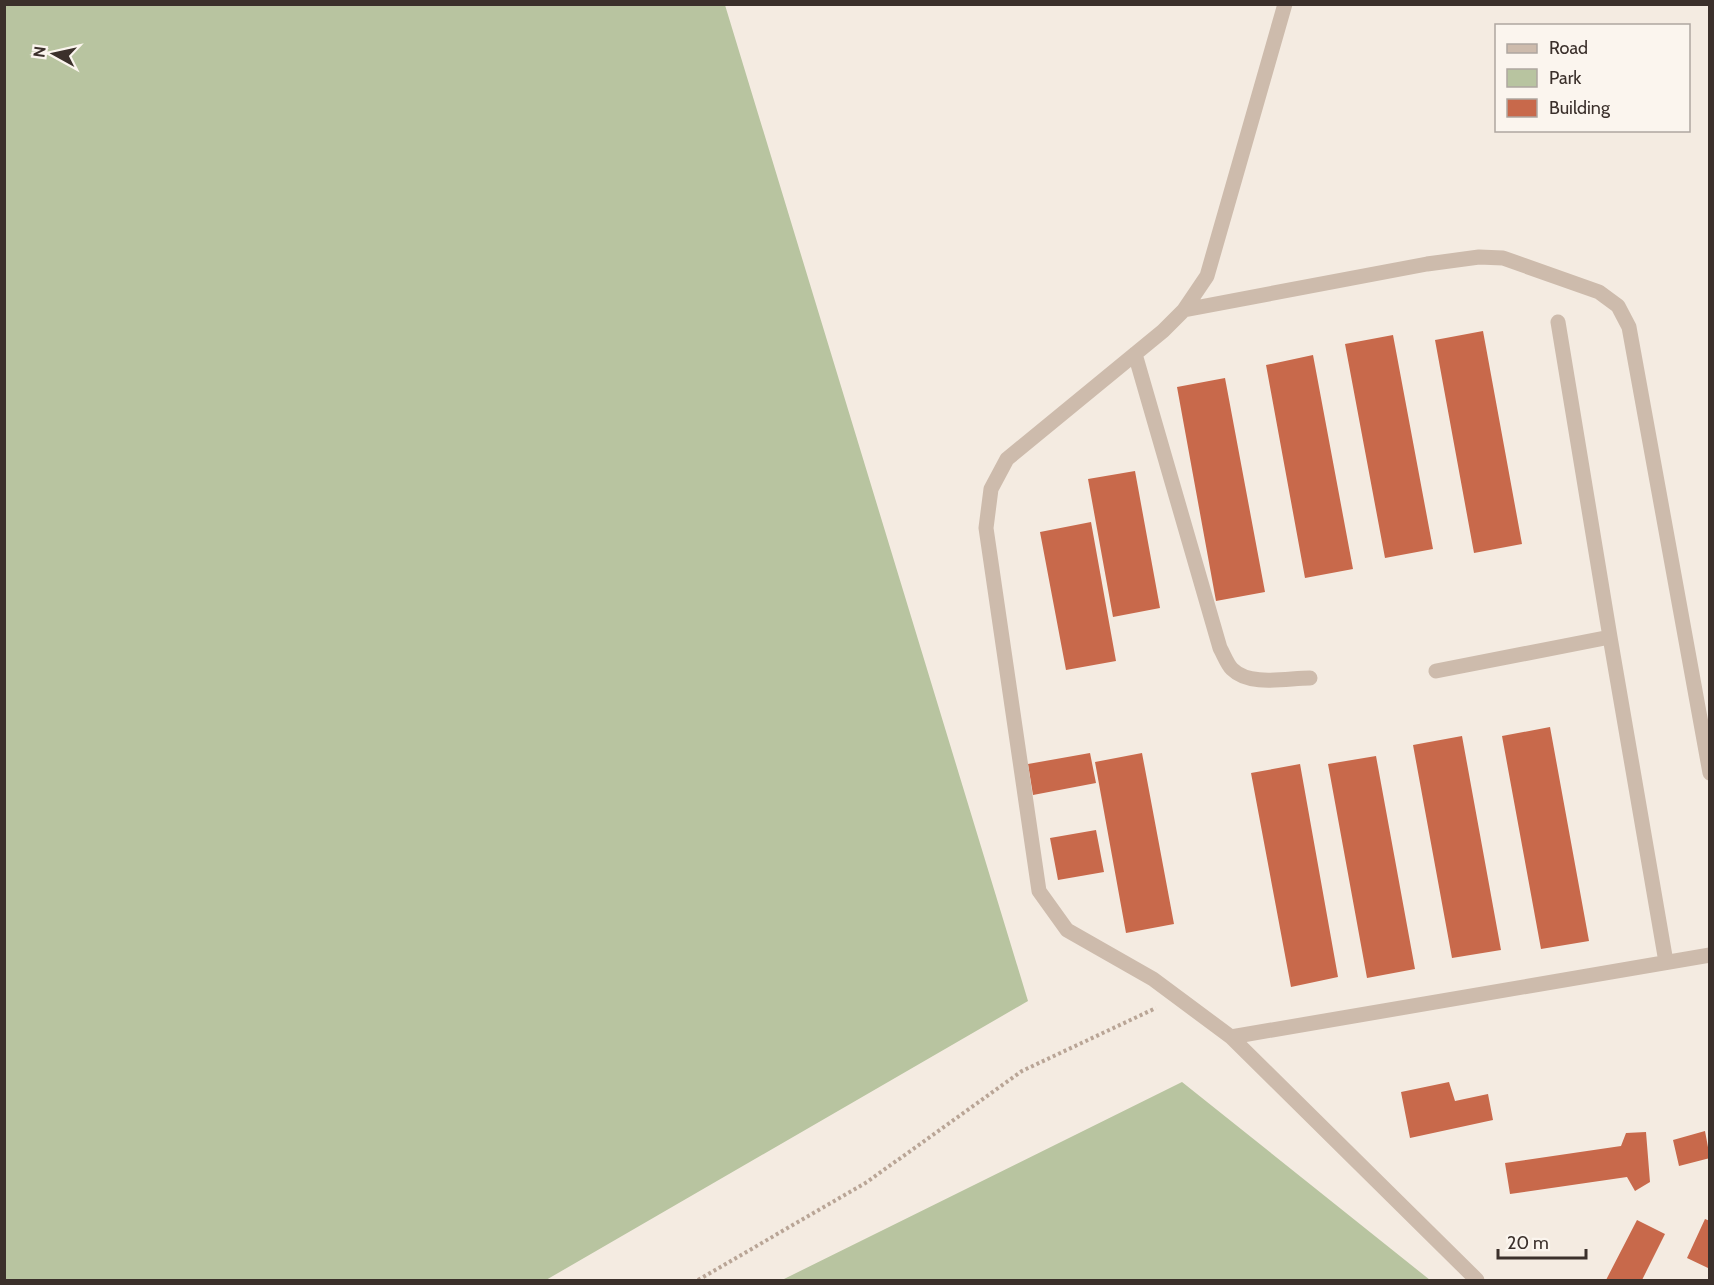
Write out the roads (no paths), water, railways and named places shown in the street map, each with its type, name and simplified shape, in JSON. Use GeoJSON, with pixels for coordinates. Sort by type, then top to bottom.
{"type":"FeatureCollection","features":[{"type":"Feature","properties":{"kind":"lane"},"geometry":{"type":"LineString","coordinates":[[1285,4],[1207,276],[1184,309],[1135,354],[1007,459],[991,489],[986,528],[1040,891],[1067,930],[1153,979],[1232,1037],[1477,1281]]}},
{"type":"Feature","properties":{"kind":"lane"},"geometry":{"type":"LineString","coordinates":[[1184,309],[1427,264],[1479,257],[1503,258],[1578,284],[1599,292],[1618,306],[1629,327],[1710,773]]}},
{"type":"Feature","properties":{"kind":"lane"},"geometry":{"type":"LineString","coordinates":[[1558,322],[1666,962]]}},
{"type":"Feature","properties":{"kind":"lane"},"geometry":{"type":"LineString","coordinates":[[1135,354],[1220,648],[1231,668],[1243,676],[1258,679],[1310,678]]}},
{"type":"Feature","properties":{"kind":"lane"},"geometry":{"type":"LineString","coordinates":[[1437,671],[1610,637]]}},
{"type":"Feature","properties":{"kind":"lane"},"geometry":{"type":"LineString","coordinates":[[1232,1037],[1710,955]]}}]}
